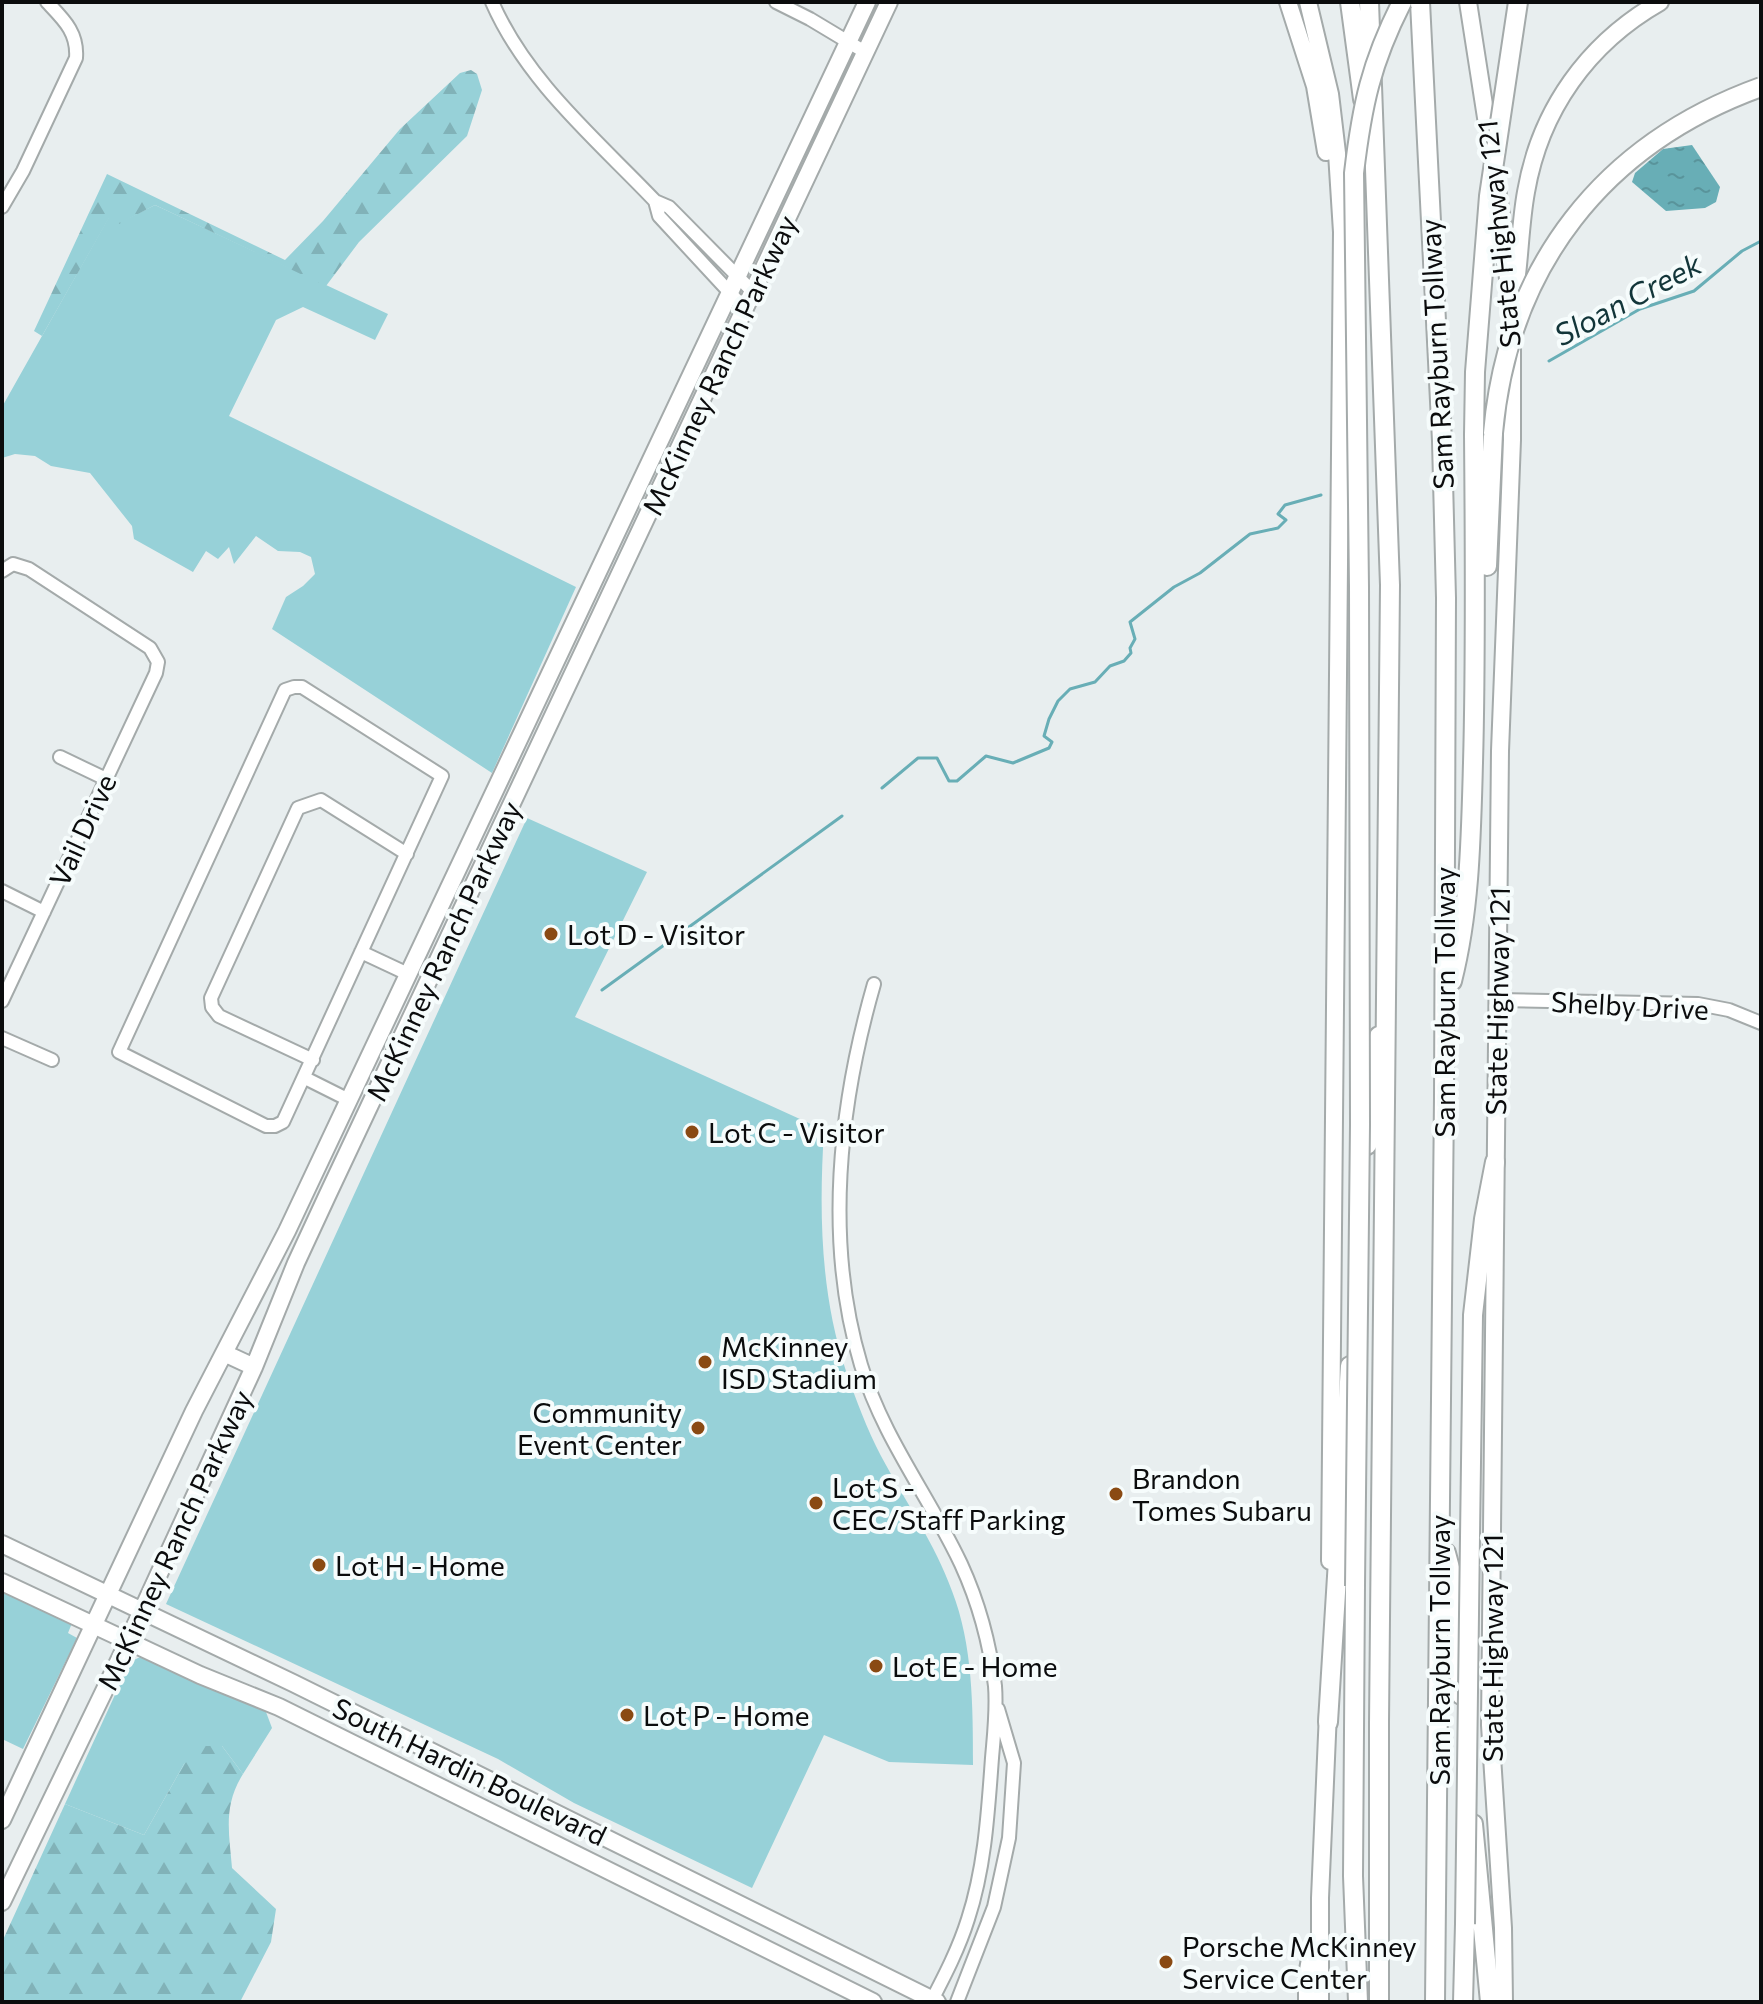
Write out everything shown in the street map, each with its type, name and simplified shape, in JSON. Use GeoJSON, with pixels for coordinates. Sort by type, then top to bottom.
{"type":"FeatureCollection","features":[{"type":"Feature","properties":{"kind":"highway"},"geometry":{"type":"LineString","coordinates":[[1350,2],[1375,189]]}},
{"type":"Feature","properties":{"kind":"highway","name":"Sam Rayburn Tollway"},"geometry":{"type":"LineString","coordinates":[[1369,2],[1390,585],[1379,2002]]}},
{"type":"Feature","properties":{"kind":"highway"},"geometry":{"type":"LineString","coordinates":[[1358,2002],[1353,1876],[1360,1125],[1354,173],[1360,121],[1371,72],[1402,2]]}},
{"type":"Feature","properties":{"kind":"highway","name":"Sam Rayburn Tollway"},"geometry":{"type":"LineString","coordinates":[[1420,2],[1445,519],[1435,2002]]}},
{"type":"Feature","properties":{"kind":"highway"},"geometry":{"type":"LineString","coordinates":[[1444,1011],[1463,939],[1471,826],[1476,648],[1475,372],[1489,196],[1518,2]]}},
{"type":"Feature","properties":{"kind":"highway"},"geometry":{"type":"LineString","coordinates":[[1476,648],[1486,574],[1493,433],[1502,372],[1519,315],[1534,283],[1574,218],[1620,169],[1695,115],[1761,87]]}},
{"type":"Feature","properties":{"kind":"highway"},"geometry":{"type":"LineString","coordinates":[[1328,1722],[1342,1474],[1374,1060],[1388,990]]}},
{"type":"Feature","properties":{"kind":"highway"},"geometry":{"type":"LineString","coordinates":[[1463,2002],[1473,1315],[1484,1219],[1495,1162]]}},
{"type":"Feature","properties":{"kind":"highway"},"geometry":{"type":"LineString","coordinates":[[1440,1527],[1453,1579],[1490,2002]]}},
{"type":"Feature","properties":{"kind":"main road","name":"McKinney Ranch Parkway"},"geometry":{"type":"LineString","coordinates":[[2,1820],[194,1411],[287,1231],[867,2]]}},
{"type":"Feature","properties":{"kind":"main road","name":"McKinney Ranch Parkway"},"geometry":{"type":"LineString","coordinates":[[2,1902],[128,1641],[254,1367],[296,1263],[889,2]]}},
{"type":"Feature","properties":{"kind":"main road"},"geometry":{"type":"LineString","coordinates":[[1288,2],[1315,86],[1325,140],[1339,293]]}},
{"type":"Feature","properties":{"kind":"main road"},"geometry":{"type":"LineString","coordinates":[[1308,2],[1330,94],[1342,232],[1339,293],[1328,1722],[1320,1898],[1320,2002]]}},
{"type":"Feature","properties":{"kind":"main road","name":"State Highway 121"},"geometry":{"type":"LineString","coordinates":[[1468,2],[1501,214],[1512,316],[1512,440],[1500,751],[1490,1725],[1503,1928],[1504,2002]]}},
{"type":"Feature","properties":{"kind":"main road"},"geometry":{"type":"LineString","coordinates":[[1512,316],[1526,191],[1543,131],[1579,68],[1632,18],[1660,2]]}},
{"type":"Feature","properties":{"kind":"main road"},"geometry":{"type":"LineString","coordinates":[[349,1100],[368,1109]]}},
{"type":"Feature","properties":{"kind":"main road"},"geometry":{"type":"LineString","coordinates":[[224,1353],[254,1367]]}},
{"type":"Feature","properties":{"kind":"main road","name":"South Hardin Boulevard"},"geometry":{"type":"LineString","coordinates":[[2,1544],[109,1593],[934,2001]]}},
{"type":"Feature","properties":{"kind":"main road","name":"South Hardin Boulevard"},"geometry":{"type":"LineString","coordinates":[[2,1582],[200,1675],[279,1707],[873,2002]]}},
{"type":"Feature","properties":{"kind":"main road"},"geometry":{"type":"LineString","coordinates":[[388,1761],[401,1737]]}},
{"type":"Feature","properties":{"kind":"main road"},"geometry":{"type":"LineString","coordinates":[[1307,2002],[1307,1976],[1320,1898]]}},
{"type":"Feature","properties":{"kind":"street"},"geometry":{"type":"LineString","coordinates":[[2,207],[23,171],[76,58],[77,48],[71,29],[47,2]]}},
{"type":"Feature","properties":{"kind":"street"},"geometry":{"type":"LineString","coordinates":[[492,2],[504,30],[532,71],[655,201],[669,207],[753,292]]}},
{"type":"Feature","properties":{"kind":"street"},"geometry":{"type":"LineString","coordinates":[[776,2],[865,52]]}},
{"type":"Feature","properties":{"kind":"street"},"geometry":{"type":"LineString","coordinates":[[655,201],[659,216],[745,309]]}},
{"type":"Feature","properties":{"kind":"street","name":"Vail Drive"},"geometry":{"type":"LineString","coordinates":[[2,1001],[156,673],[158,658],[150,648],[47,580],[21,565],[5,568]]}},
{"type":"Feature","properties":{"kind":"street"},"geometry":{"type":"LineString","coordinates":[[302,687],[442,776],[361,952],[305,1078],[283,1122],[275,1126],[266,1126],[119,1052],[285,690],[302,687]]}},
{"type":"Feature","properties":{"kind":"street"},"geometry":{"type":"LineString","coordinates":[[60,757],[106,779]]}},
{"type":"Feature","properties":{"kind":"street"},"geometry":{"type":"LineString","coordinates":[[313,1060],[219,1016],[212,1007],[211,998],[217,984],[298,808],[321,800],[407,854]]}},
{"type":"Feature","properties":{"kind":"street"},"geometry":{"type":"LineString","coordinates":[[2,891],[44,912]]}},
{"type":"Feature","properties":{"kind":"street"},"geometry":{"type":"LineString","coordinates":[[361,952],[408,974]]}},
{"type":"Feature","properties":{"kind":"street"},"geometry":{"type":"LineString","coordinates":[[874,984],[852,1076],[843,1143],[840,1219],[849,1315],[861,1367],[880,1419],[954,1549],[967,1578],[984,1633],[996,1703],[1014,1763],[1012,1821],[994,1907],[957,2002]]}},
{"type":"Feature","properties":{"kind":"street","name":"Shelby Drive"},"geometry":{"type":"LineString","coordinates":[[1497,1000],[1698,1004],[1729,1010],[1761,1023]]}},
{"type":"Feature","properties":{"kind":"street"},"geometry":{"type":"LineString","coordinates":[[2,1038],[52,1060]]}},
{"type":"Feature","properties":{"kind":"street"},"geometry":{"type":"LineString","coordinates":[[305,1078],[349,1100]]}},
{"type":"Feature","properties":{"kind":"street"},"geometry":{"type":"LineString","coordinates":[[934,2001],[967,1922],[977,1886],[987,1823],[996,1703]]}},
{"type":"Feature","properties":{"kind":"green space"},"geometry":{"type":"Polygon","coordinates":[[[471,70],[477,74],[482,90],[467,136],[359,242],[326,286],[155,205],[119,224],[109,218],[42,336],[34,331],[107,174],[285,260],[323,221],[400,129],[460,73],[471,70]]]}},
{"type":"Feature","properties":{"kind":"green space"},"geometry":{"type":"Polygon","coordinates":[[[155,205],[388,314],[375,340],[303,307],[276,320],[229,416],[576,587],[492,773],[272,629],[286,597],[315,574],[311,557],[300,552],[278,551],[256,536],[234,564],[229,547],[218,559],[206,551],[193,572],[134,539],[132,526],[90,473],[51,466],[35,456],[15,454],[2,458],[2,407],[109,217],[119,223],[155,205]]]}},
{"type":"Feature","properties":{"kind":"green space"},"geometry":{"type":"Polygon","coordinates":[[[527,818],[647,872],[575,1017],[824,1130],[823,1252],[837,1342],[866,1425],[937,1556],[952,1591],[964,1633],[972,1699],[973,1765],[889,1762],[824,1735],[752,1888],[574,1803],[498,1759],[166,1604],[527,818]]]}},
{"type":"Feature","properties":{"kind":"green space"},"geometry":{"type":"Polygon","coordinates":[[[2,1589],[72,1623],[68,1633],[77,1638],[23,1749],[2,1739],[2,1589]]]}},
{"type":"Feature","properties":{"kind":"green space"},"geometry":{"type":"Polygon","coordinates":[[[142,1656],[266,1712],[272,1728],[243,1774],[222,1746],[184,1764],[144,1835],[65,1804],[130,1662],[142,1656]]]}},
{"type":"Feature","properties":{"kind":"green space"},"geometry":{"type":"Polygon","coordinates":[[[202,1746],[222,1746],[243,1774],[230,1808],[232,1868],[276,1909],[271,1942],[240,2002],[2,2002],[2,1942],[65,1804],[144,1835],[184,1764],[202,1746]]]}},
{"type":"Feature","properties":{"kind":"water"},"geometry":{"type":"Polygon","coordinates":[[[1692,145],[1720,187],[1716,202],[1705,208],[1666,211],[1632,182],[1635,173],[1663,149],[1692,145]]]}},
{"type":"Feature","properties":{"kind":"waterway","name":"Sloan Creek"},"geometry":{"type":"LineString","coordinates":[[1549,361],[1640,309],[1694,291],[1742,251],[1761,241]]}},
{"type":"Feature","properties":{"kind":"waterway","name":"Sloan Creek"},"geometry":{"type":"LineString","coordinates":[[882,788],[918,758],[937,758],[949,781],[957,781],[986,756],[1013,763],[1049,748],[1052,742],[1044,736],[1058,701],[1070,689],[1095,682],[1110,666],[1124,661],[1131,653],[1135,639],[1130,622],[1250,534],[1278,528],[1286,520],[1278,514],[1285,505],[1321,495]]}},
{"type":"Feature","properties":{"kind":"waterway","name":"Sloan Creek"},"geometry":{"type":"LineString","coordinates":[[602,990],[842,816]]}},
{"type":"Feature","properties":{"kind":"place","name":"Lot D - Visitor"},"geometry":{"type":"Point","coordinates":[551,934]}},
{"type":"Feature","properties":{"kind":"place","name":"Lot C - Visitor"},"geometry":{"type":"Point","coordinates":[692,1132]}},
{"type":"Feature","properties":{"kind":"place","name":"McKinney ISD Stadium"},"geometry":{"type":"Point","coordinates":[705,1362]}},
{"type":"Feature","properties":{"kind":"place","name":"Community Event Center"},"geometry":{"type":"Point","coordinates":[698,1428]}},
{"type":"Feature","properties":{"kind":"place","name":"Brandon Tomes Subaru"},"geometry":{"type":"Point","coordinates":[1116,1494]}},
{"type":"Feature","properties":{"kind":"place","name":"Lot S - CEC/Staff Parking"},"geometry":{"type":"Point","coordinates":[816,1503]}},
{"type":"Feature","properties":{"kind":"place","name":"Lot H - Home"},"geometry":{"type":"Point","coordinates":[319,1565]}},
{"type":"Feature","properties":{"kind":"place","name":"Lot E - Home"},"geometry":{"type":"Point","coordinates":[876,1666]}},
{"type":"Feature","properties":{"kind":"place","name":"Lot P - Home"},"geometry":{"type":"Point","coordinates":[627,1715]}},
{"type":"Feature","properties":{"kind":"place","name":"Porsche McKinney Service Center"},"geometry":{"type":"Point","coordinates":[1166,1962]}}]}
